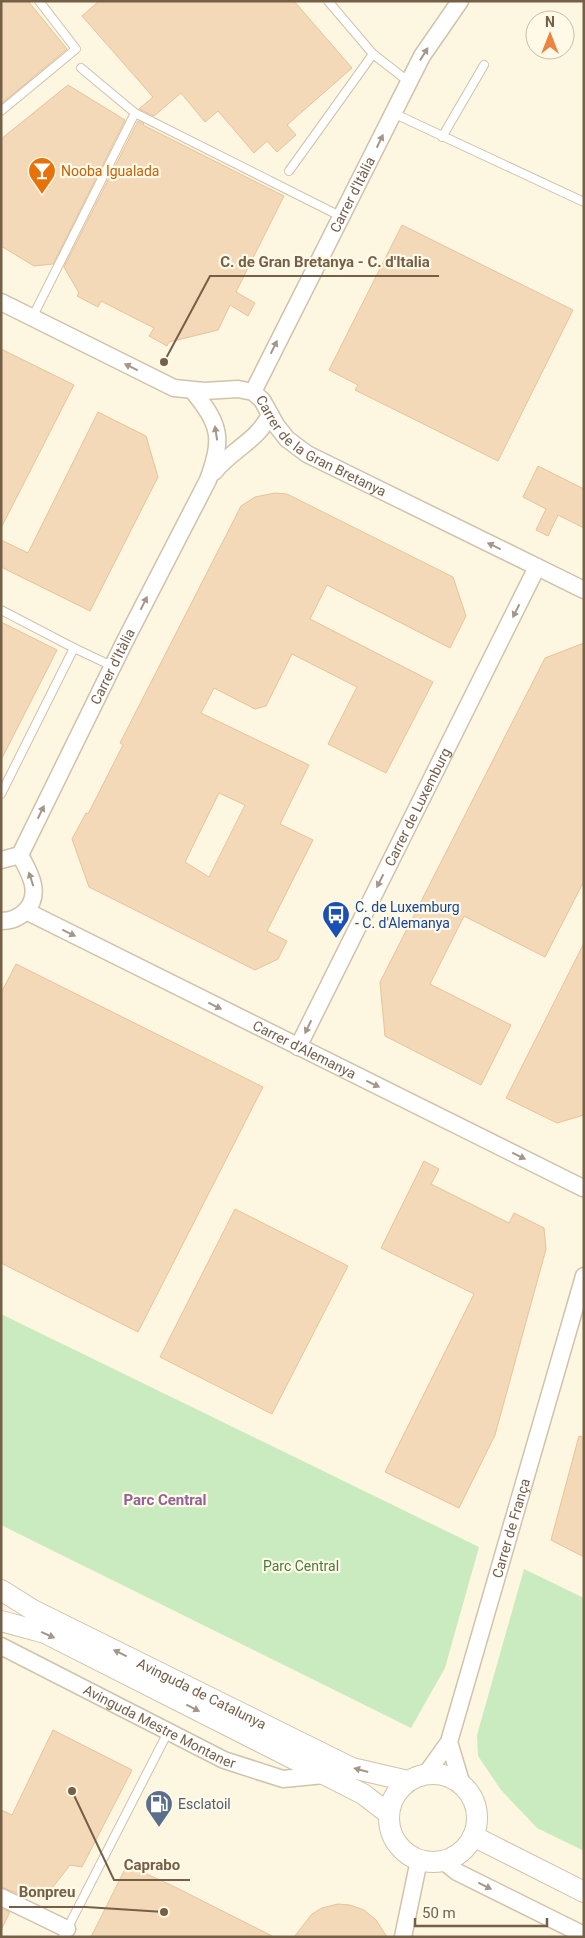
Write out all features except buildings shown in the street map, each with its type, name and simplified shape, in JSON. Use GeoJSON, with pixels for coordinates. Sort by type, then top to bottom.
{"type":"FeatureCollection","features":[{"type":"Feature","properties":{"kind":"street","name":"Carrer d'Itàlia"},"geometry":{"type":"LineString","coordinates":[[253,392],[422,56],[460,1]]}},
{"type":"Feature","properties":{"kind":"street","name":"Carrer de la Gran Bretanya"},"geometry":{"type":"LineString","coordinates":[[1,302],[174,388],[193,391],[238,389],[253,392],[262,400],[287,439],[307,454],[584,590]]}},
{"type":"Feature","properties":{"kind":"street","name":"Carrer d'Itàlia"},"geometry":{"type":"LineString","coordinates":[[20,855],[112,666],[208,480],[217,456],[217,428],[208,410],[193,391]]}},
{"type":"Feature","properties":{"kind":"street","name":"Carrer d'Itàlia"},"geometry":{"type":"LineString","coordinates":[[208,480],[219,465],[236,449],[259,433],[270,414]]}},
{"type":"Feature","properties":{"kind":"street","name":"Carrer de Luxemburg"},"geometry":{"type":"LineString","coordinates":[[298,1047],[537,567]]}},
{"type":"Feature","properties":{"kind":"street"},"geometry":{"type":"LineString","coordinates":[[1,860],[20,855],[33,885],[34,895],[26,911],[18,918],[1,921]]}},
{"type":"Feature","properties":{"kind":"street","name":"Carrer d'Alemanya"},"geometry":{"type":"LineString","coordinates":[[26,911],[584,1188]]}},
{"type":"Feature","properties":{"kind":"street"},"geometry":{"type":"LineString","coordinates":[[584,1188],[584,1201]]}},
{"type":"Feature","properties":{"kind":"street","name":"Carrer de França"},"geometry":{"type":"LineString","coordinates":[[417,1778],[449,1742],[584,1276]]}},
{"type":"Feature","properties":{"kind":"street","name":"Avinguda de Catalunya"},"geometry":{"type":"LineString","coordinates":[[1,1590],[33,1610],[352,1768],[417,1778]]}},
{"type":"Feature","properties":{"kind":"street","name":"Avinguda de Catalunya"},"geometry":{"type":"LineString","coordinates":[[1,1621],[45,1633],[364,1794],[389,1814]]}},
{"type":"Feature","properties":{"kind":"street","name":"Avinguda Mestre Montaner"},"geometry":{"type":"LineString","coordinates":[[1,1646],[224,1760],[283,1779],[324,1775]]}},
{"type":"Feature","properties":{"kind":"street"},"geometry":{"type":"LineString","coordinates":[[449,1742],[462,1785],[473,1800],[476,1808],[477,1818],[474,1836],[458,1854],[444,1861],[431,1862],[410,1856],[396,1842],[391,1833],[389,1814],[395,1796],[417,1778],[443,1775],[462,1785]]}},
{"type":"Feature","properties":{"kind":"street"},"geometry":{"type":"LineString","coordinates":[[474,1836],[584,1892]]}},
{"type":"Feature","properties":{"kind":"street"},"geometry":{"type":"LineString","coordinates":[[403,1937],[419,1860]]}},
{"type":"Feature","properties":{"kind":"street"},"geometry":{"type":"LineString","coordinates":[[444,1861],[457,1872],[584,1935]]}},
{"type":"Feature","properties":{"kind":"street"},"geometry":{"type":"LineString","coordinates":[[1,1897],[65,1933]]}},
{"type":"Feature","properties":{"kind":"lane"},"geometry":{"type":"LineString","coordinates":[[1,111],[76,49],[39,1]]}},
{"type":"Feature","properties":{"kind":"lane"},"geometry":{"type":"LineString","coordinates":[[328,1],[373,54],[409,82]]}},
{"type":"Feature","properties":{"kind":"lane"},"geometry":{"type":"LineString","coordinates":[[289,171],[373,54]]}},
{"type":"Feature","properties":{"kind":"lane"},"geometry":{"type":"LineString","coordinates":[[442,137],[484,65]]}},
{"type":"Feature","properties":{"kind":"lane"},"geometry":{"type":"LineString","coordinates":[[81,68],[135,113],[340,216]]}},
{"type":"Feature","properties":{"kind":"lane"},"geometry":{"type":"LineString","coordinates":[[32,318],[135,113]]}},
{"type":"Feature","properties":{"kind":"lane"},"geometry":{"type":"LineString","coordinates":[[394,113],[584,202]]}},
{"type":"Feature","properties":{"kind":"lane"},"geometry":{"type":"LineString","coordinates":[[1,610],[112,666]]}},
{"type":"Feature","properties":{"kind":"lane"},"geometry":{"type":"LineString","coordinates":[[1,794],[74,648]]}},
{"type":"Feature","properties":{"kind":"lane"},"geometry":{"type":"LineString","coordinates":[[65,1933],[168,1732]]}},
{"type":"Feature","properties":{"kind":"green space","name":"Parc Central"},"geometry":{"type":"Polygon","coordinates":[[[1,1314],[479,1547],[445,1668],[411,1728],[1,1525],[1,1314]]]}},
{"type":"Feature","properties":{"kind":"green space"},"geometry":{"type":"Polygon","coordinates":[[[524,1569],[584,1598],[584,1851],[537,1828],[501,1790],[478,1756],[477,1735],[524,1569]]]}},
{"type":"Feature","properties":{"kind":"place","name":"Nooba Igualada"},"geometry":{"type":"Point","coordinates":[42,195]}},
{"type":"Feature","properties":{"kind":"place","name":"C. de Gran Bretanya - C. d'Italia"},"geometry":{"type":"Point","coordinates":[164,362]}},
{"type":"Feature","properties":{"kind":"place","name":"C. de Luxemburg - C. d'Alemanya"},"geometry":{"type":"Point","coordinates":[336,939]}},
{"type":"Feature","properties":{"kind":"place","name":"Caprabo"},"geometry":{"type":"Point","coordinates":[72,1791]}},
{"type":"Feature","properties":{"kind":"place","name":"Esclatoil"},"geometry":{"type":"Point","coordinates":[159,1828]}},
{"type":"Feature","properties":{"kind":"place","name":"Bonpreu"},"geometry":{"type":"Point","coordinates":[164,1912]}},
{"type":"Feature","properties":{"kind":"district","name":"Parc Central"},"geometry":{"type":"Point","coordinates":[165,1500]}}]}
